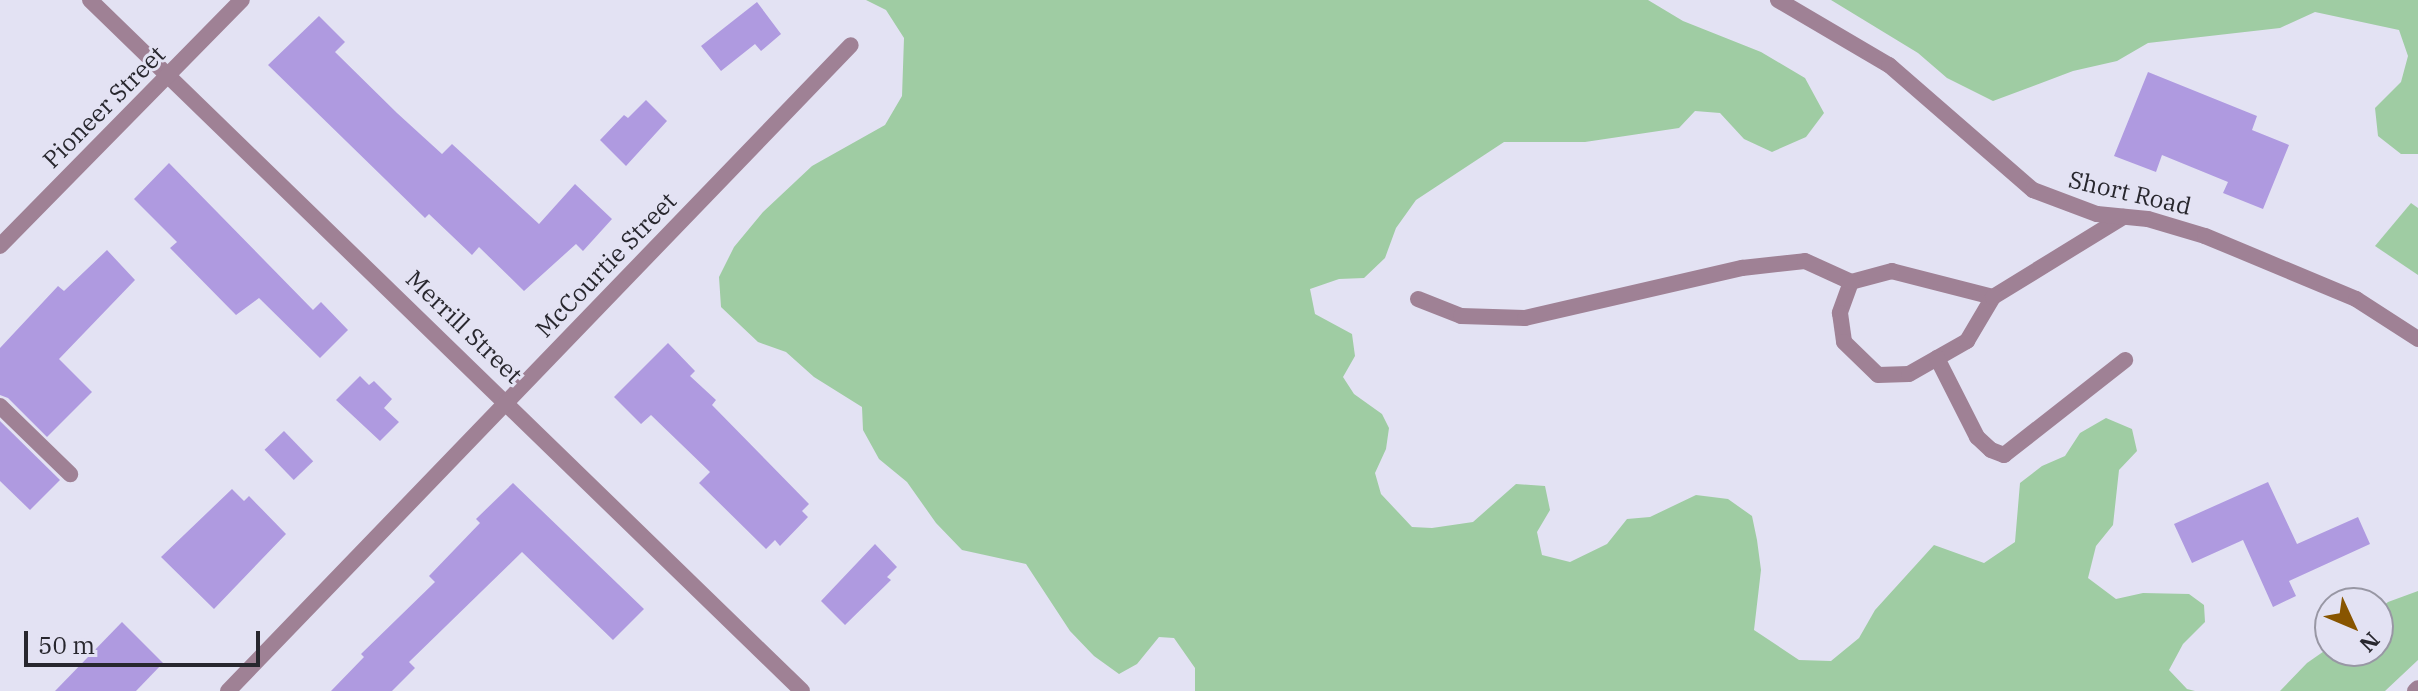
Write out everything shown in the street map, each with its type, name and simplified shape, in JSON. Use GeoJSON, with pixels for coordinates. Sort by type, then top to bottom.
{"type":"FeatureCollection","features":[{"type":"Feature","properties":{"kind":"street","name":"Merrill Street"},"geometry":{"type":"LineString","coordinates":[[90,0],[508,402],[802,691]]}},
{"type":"Feature","properties":{"kind":"street","name":"Pioneer Street"},"geometry":{"type":"LineString","coordinates":[[0,246],[242,0]]}},
{"type":"Feature","properties":{"kind":"street","name":"Short Road"},"geometry":{"type":"LineString","coordinates":[[1778,0],[1889,65],[2033,190],[2097,214],[2148,219],[2218,242],[2356,299],[2418,339]]}},
{"type":"Feature","properties":{"kind":"street","name":"McCourtie Street"},"geometry":{"type":"LineString","coordinates":[[228,691],[851,45]]}},
{"type":"Feature","properties":{"kind":"street"},"geometry":{"type":"LineString","coordinates":[[1851,282],[1840,313],[1844,342],[1878,375],[1909,374],[1967,341],[1993,297],[2063,257],[2123,217]]}},
{"type":"Feature","properties":{"kind":"street"},"geometry":{"type":"LineString","coordinates":[[1418,299],[1461,316],[1525,318],[1742,268],[1805,261],[1851,282],[1892,271],[1993,297]]}},
{"type":"Feature","properties":{"kind":"street"},"geometry":{"type":"LineString","coordinates":[[1937,358],[1977,437],[1991,450],[2004,455],[2125,360]]}},
{"type":"Feature","properties":{"kind":"street"},"geometry":{"type":"LineString","coordinates":[[0,406],[70,474]]}},
{"type":"Feature","properties":{"kind":"green space"},"geometry":{"type":"Polygon","coordinates":[[[866,0],[1648,0],[1683,21],[1761,52],[1805,78],[1824,113],[1806,137],[1772,152],[1744,139],[1720,113],[1695,111],[1679,128],[1585,142],[1504,142],[1416,200],[1396,228],[1385,258],[1364,278],[1339,279],[1310,289],[1315,314],[1352,334],[1355,356],[1343,377],[1354,394],[1382,414],[1389,428],[1386,449],[1375,473],[1381,494],[1412,527],[1432,528],[1473,522],[1516,484],[1545,486],[1550,510],[1537,532],[1542,555],[1570,562],[1607,544],[1627,519],[1650,517],[1696,495],[1728,499],[1752,516],[1757,540],[1761,570],[1754,630],[1799,660],[1831,661],[1859,638],[1875,610],[1934,545],[1984,563],[2015,542],[2020,483],[2042,466],[2065,456],[2080,433],[2106,418],[2132,429],[2137,451],[2119,470],[2113,525],[2096,546],[2088,578],[2116,599],[2143,593],[2189,594],[2204,605],[2205,622],[2183,644],[2169,670],[2187,689],[2195,691],[1195,691],[1195,668],[1174,638],[1159,637],[1137,664],[1119,674],[1094,656],[1070,631],[1026,564],[962,550],[936,523],[907,482],[879,459],[863,430],[862,407],[814,377],[786,352],[758,342],[721,307],[719,277],[734,247],[763,212],[812,166],[885,125],[902,96],[904,38],[886,10],[866,0]]]}},
{"type":"Feature","properties":{"kind":"green space"},"geometry":{"type":"Polygon","coordinates":[[[1831,0],[2418,0],[2418,154],[2401,154],[2378,136],[2375,108],[2401,82],[2408,56],[2399,30],[2315,12],[2280,28],[2148,43],[2117,61],[2073,71],[1993,101],[1947,78],[1918,53],[1831,0]]]}},
{"type":"Feature","properties":{"kind":"green space"},"geometry":{"type":"Polygon","coordinates":[[[2411,203],[2418,208],[2418,275],[2375,246],[2411,203]]]}},
{"type":"Feature","properties":{"kind":"green space"},"geometry":{"type":"Polygon","coordinates":[[[2418,591],[2418,660],[2385,691],[2280,691],[2314,658],[2314,667],[2394,667],[2394,600],[2418,591]]]}},
{"type":"Feature","properties":{"kind":"building"},"geometry":{"type":"Polygon","coordinates":[[[757,2],[781,34],[761,51],[755,44],[721,71],[701,46],[757,2]]]}},
{"type":"Feature","properties":{"kind":"building"},"geometry":{"type":"Polygon","coordinates":[[[319,16],[345,42],[335,52],[397,113],[442,154],[452,144],[539,224],[575,184],[612,219],[583,251],[576,244],[524,291],[479,247],[472,255],[429,214],[425,218],[268,65],[319,16]]]}},
{"type":"Feature","properties":{"kind":"building"},"geometry":{"type":"Polygon","coordinates":[[[2148,72],[2257,116],[2252,130],[2289,145],[2263,209],[2223,193],[2228,182],[2162,155],[2156,172],[2114,156],[2148,72]]]}},
{"type":"Feature","properties":{"kind":"building"},"geometry":{"type":"Polygon","coordinates":[[[646,100],[667,121],[626,166],[600,140],[624,115],[628,118],[646,100]]]}},
{"type":"Feature","properties":{"kind":"building"},"geometry":{"type":"Polygon","coordinates":[[[169,163],[313,310],[321,302],[348,330],[320,358],[259,298],[236,315],[170,248],[177,242],[134,199],[169,163]]]}},
{"type":"Feature","properties":{"kind":"building"},"geometry":{"type":"Polygon","coordinates":[[[107,250],[135,280],[59,359],[92,392],[47,437],[8,398],[0,395],[0,348],[58,286],[64,291],[107,250]]]}},
{"type":"Feature","properties":{"kind":"building"},"geometry":{"type":"Polygon","coordinates":[[[668,343],[695,371],[690,376],[716,400],[712,405],[809,504],[802,511],[808,517],[780,546],[775,540],[766,549],[699,483],[710,472],[651,415],[641,424],[614,397],[668,343]]]}},
{"type":"Feature","properties":{"kind":"building"},"geometry":{"type":"Polygon","coordinates":[[[360,376],[369,385],[374,381],[392,399],[384,408],[399,422],[380,441],[336,400],[360,376]]]}},
{"type":"Feature","properties":{"kind":"building"},"geometry":{"type":"Polygon","coordinates":[[[0,421],[60,480],[30,510],[0,481],[0,421]]]}},
{"type":"Feature","properties":{"kind":"building"},"geometry":{"type":"Polygon","coordinates":[[[284,431],[313,461],[294,480],[265,450],[284,431]]]}},
{"type":"Feature","properties":{"kind":"building"},"geometry":{"type":"Polygon","coordinates":[[[2268,482],[2297,544],[2358,517],[2370,544],[2289,581],[2296,596],[2273,607],[2243,540],[2192,563],[2174,524],[2268,482]]]}},
{"type":"Feature","properties":{"kind":"building"},"geometry":{"type":"Polygon","coordinates":[[[513,483],[644,609],[613,640],[522,552],[409,662],[415,668],[392,691],[331,691],[364,657],[361,654],[435,582],[429,576],[480,523],[476,519],[513,483]]]}},
{"type":"Feature","properties":{"kind":"building"},"geometry":{"type":"Polygon","coordinates":[[[232,489],[244,501],[249,496],[286,534],[214,609],[161,557],[232,489]]]}},
{"type":"Feature","properties":{"kind":"building"},"geometry":{"type":"Polygon","coordinates":[[[875,544],[897,567],[887,577],[891,580],[845,625],[821,601],[875,544]]]}},
{"type":"Feature","properties":{"kind":"building"},"geometry":{"type":"Polygon","coordinates":[[[122,622],[163,663],[136,691],[55,691],[122,622]]]}}]}
